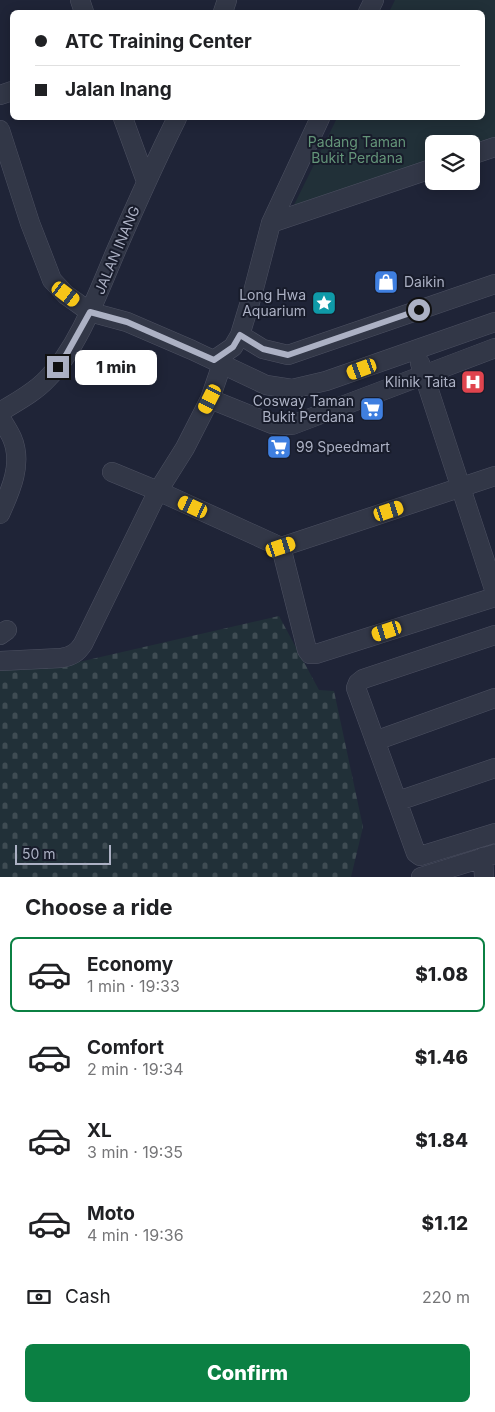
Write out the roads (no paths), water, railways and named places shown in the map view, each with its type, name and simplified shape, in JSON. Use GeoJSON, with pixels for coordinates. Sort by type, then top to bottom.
{"type":"FeatureCollection","features":[{"type":"Feature","properties":{"kind":"street"},"geometry":{"type":"LineString","coordinates":[[124,120],[146,181]]}},
{"type":"Feature","properties":{"kind":"street","name":"JALAN INANG"},"geometry":{"type":"LineString","coordinates":[[0,412],[46,380],[66,355],[90,312],[146,181],[175,120]]}},
{"type":"Feature","properties":{"kind":"street"},"geometry":{"type":"LineString","coordinates":[[0,661],[61,658],[77,652],[83,644],[158,491],[185,448],[210,399],[218,362],[233,347],[240,335],[271,223],[319,120]]}},
{"type":"Feature","properties":{"kind":"street"},"geometry":{"type":"LineString","coordinates":[[0,130],[30,223],[52,280],[66,294],[90,312],[127,322],[266,385],[292,389],[326,381],[495,322]]}},
{"type":"Feature","properties":{"kind":"street"},"geometry":{"type":"LineString","coordinates":[[480,153],[495,147]]}},
{"type":"Feature","properties":{"kind":"street"},"geometry":{"type":"LineString","coordinates":[[271,223],[425,171]]}},
{"type":"Feature","properties":{"kind":"street"},"geometry":{"type":"LineString","coordinates":[[240,335],[263,349],[288,355],[495,284]]}},
{"type":"Feature","properties":{"kind":"street"},"geometry":{"type":"LineString","coordinates":[[210,399],[272,424],[292,425],[495,348]]}},
{"type":"Feature","properties":{"kind":"street"},"geometry":{"type":"LineString","coordinates":[[416,350],[495,592]]}},
{"type":"Feature","properties":{"kind":"street"},"geometry":{"type":"LineString","coordinates":[[0,417],[12,438],[16,454],[16,470],[0,514]]}},
{"type":"Feature","properties":{"kind":"street"},"geometry":{"type":"LineString","coordinates":[[112,472],[281,547],[495,476]]}},
{"type":"Feature","properties":{"kind":"street"},"geometry":{"type":"LineString","coordinates":[[281,547],[307,650],[310,654],[316,654],[495,597]]}},
{"type":"Feature","properties":{"kind":"street"},"geometry":{"type":"LineString","coordinates":[[495,635],[363,679],[356,688],[416,853],[420,856],[495,833]]}},
{"type":"Feature","properties":{"kind":"street"},"geometry":{"type":"LineString","coordinates":[[375,741],[495,698]]}},
{"type":"Feature","properties":{"kind":"street"},"geometry":{"type":"LineString","coordinates":[[398,801],[495,768]]}},
{"type":"Feature","properties":{"kind":"street"},"geometry":{"type":"LineString","coordinates":[[421,877],[489,855]]}},
{"type":"Feature","properties":{"kind":"street"},"geometry":{"type":"LineString","coordinates":[[484,877],[489,855]]}},
{"type":"Feature","properties":{"kind":"place","name":"Daikin"},"geometry":{"type":"Point","coordinates":[386,282]}},
{"type":"Feature","properties":{"kind":"place","name":"Long Hwa Aquarium"},"geometry":{"type":"Point","coordinates":[324,303]}},
{"type":"Feature","properties":{"kind":"place","name":"Klinik Taita"},"geometry":{"type":"Point","coordinates":[473,382]}},
{"type":"Feature","properties":{"kind":"place","name":"Cosway Taman Bukit Perdana"},"geometry":{"type":"Point","coordinates":[372,409]}},
{"type":"Feature","properties":{"kind":"place","name":"99 Speedmart"},"geometry":{"type":"Point","coordinates":[279,447]}},
{"type":"Feature","properties":{"kind":"park label","name":"Padang Taman Bukit Perdana"},"geometry":{"type":"Point","coordinates":[357,150]}}]}
